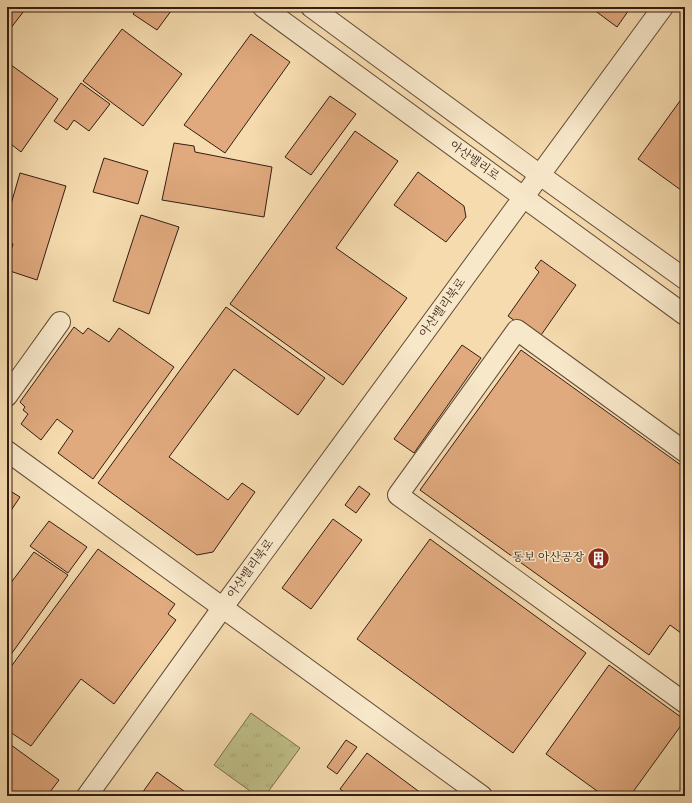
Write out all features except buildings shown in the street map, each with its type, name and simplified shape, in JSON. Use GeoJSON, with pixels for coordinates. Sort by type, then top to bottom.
{"type":"FeatureCollection","features":[{"type":"Feature","properties":{"kind":"street","name":"아산밸리로"},"geometry":{"type":"LineString","coordinates":[[263,7],[685,315]]}},
{"type":"Feature","properties":{"kind":"street"},"geometry":{"type":"LineString","coordinates":[[311,7],[685,279]]}},
{"type":"Feature","properties":{"kind":"street","name":"아산밸리북로"},"geometry":{"type":"LineString","coordinates":[[87,796],[663,7]]}},
{"type":"Feature","properties":{"kind":"street"},"geometry":{"type":"LineString","coordinates":[[7,396],[60,322]]}},
{"type":"Feature","properties":{"kind":"street"},"geometry":{"type":"LineString","coordinates":[[685,452],[517,330],[398,495],[685,703]]}},
{"type":"Feature","properties":{"kind":"street","name":"아산밸리북로"},"geometry":{"type":"LineString","coordinates":[[7,451],[223,608]]}},
{"type":"Feature","properties":{"kind":"street"},"geometry":{"type":"LineString","coordinates":[[223,608],[482,796]]}},
{"type":"Feature","properties":{"kind":"green space"},"geometry":{"type":"Polygon","coordinates":[[[251,713],[300,748],[265,796],[257,796],[214,765],[251,713]]]}},
{"type":"Feature","properties":{"kind":"place","name":"동보 아산공장"},"geometry":{"type":"Point","coordinates":[599,558]}}]}
